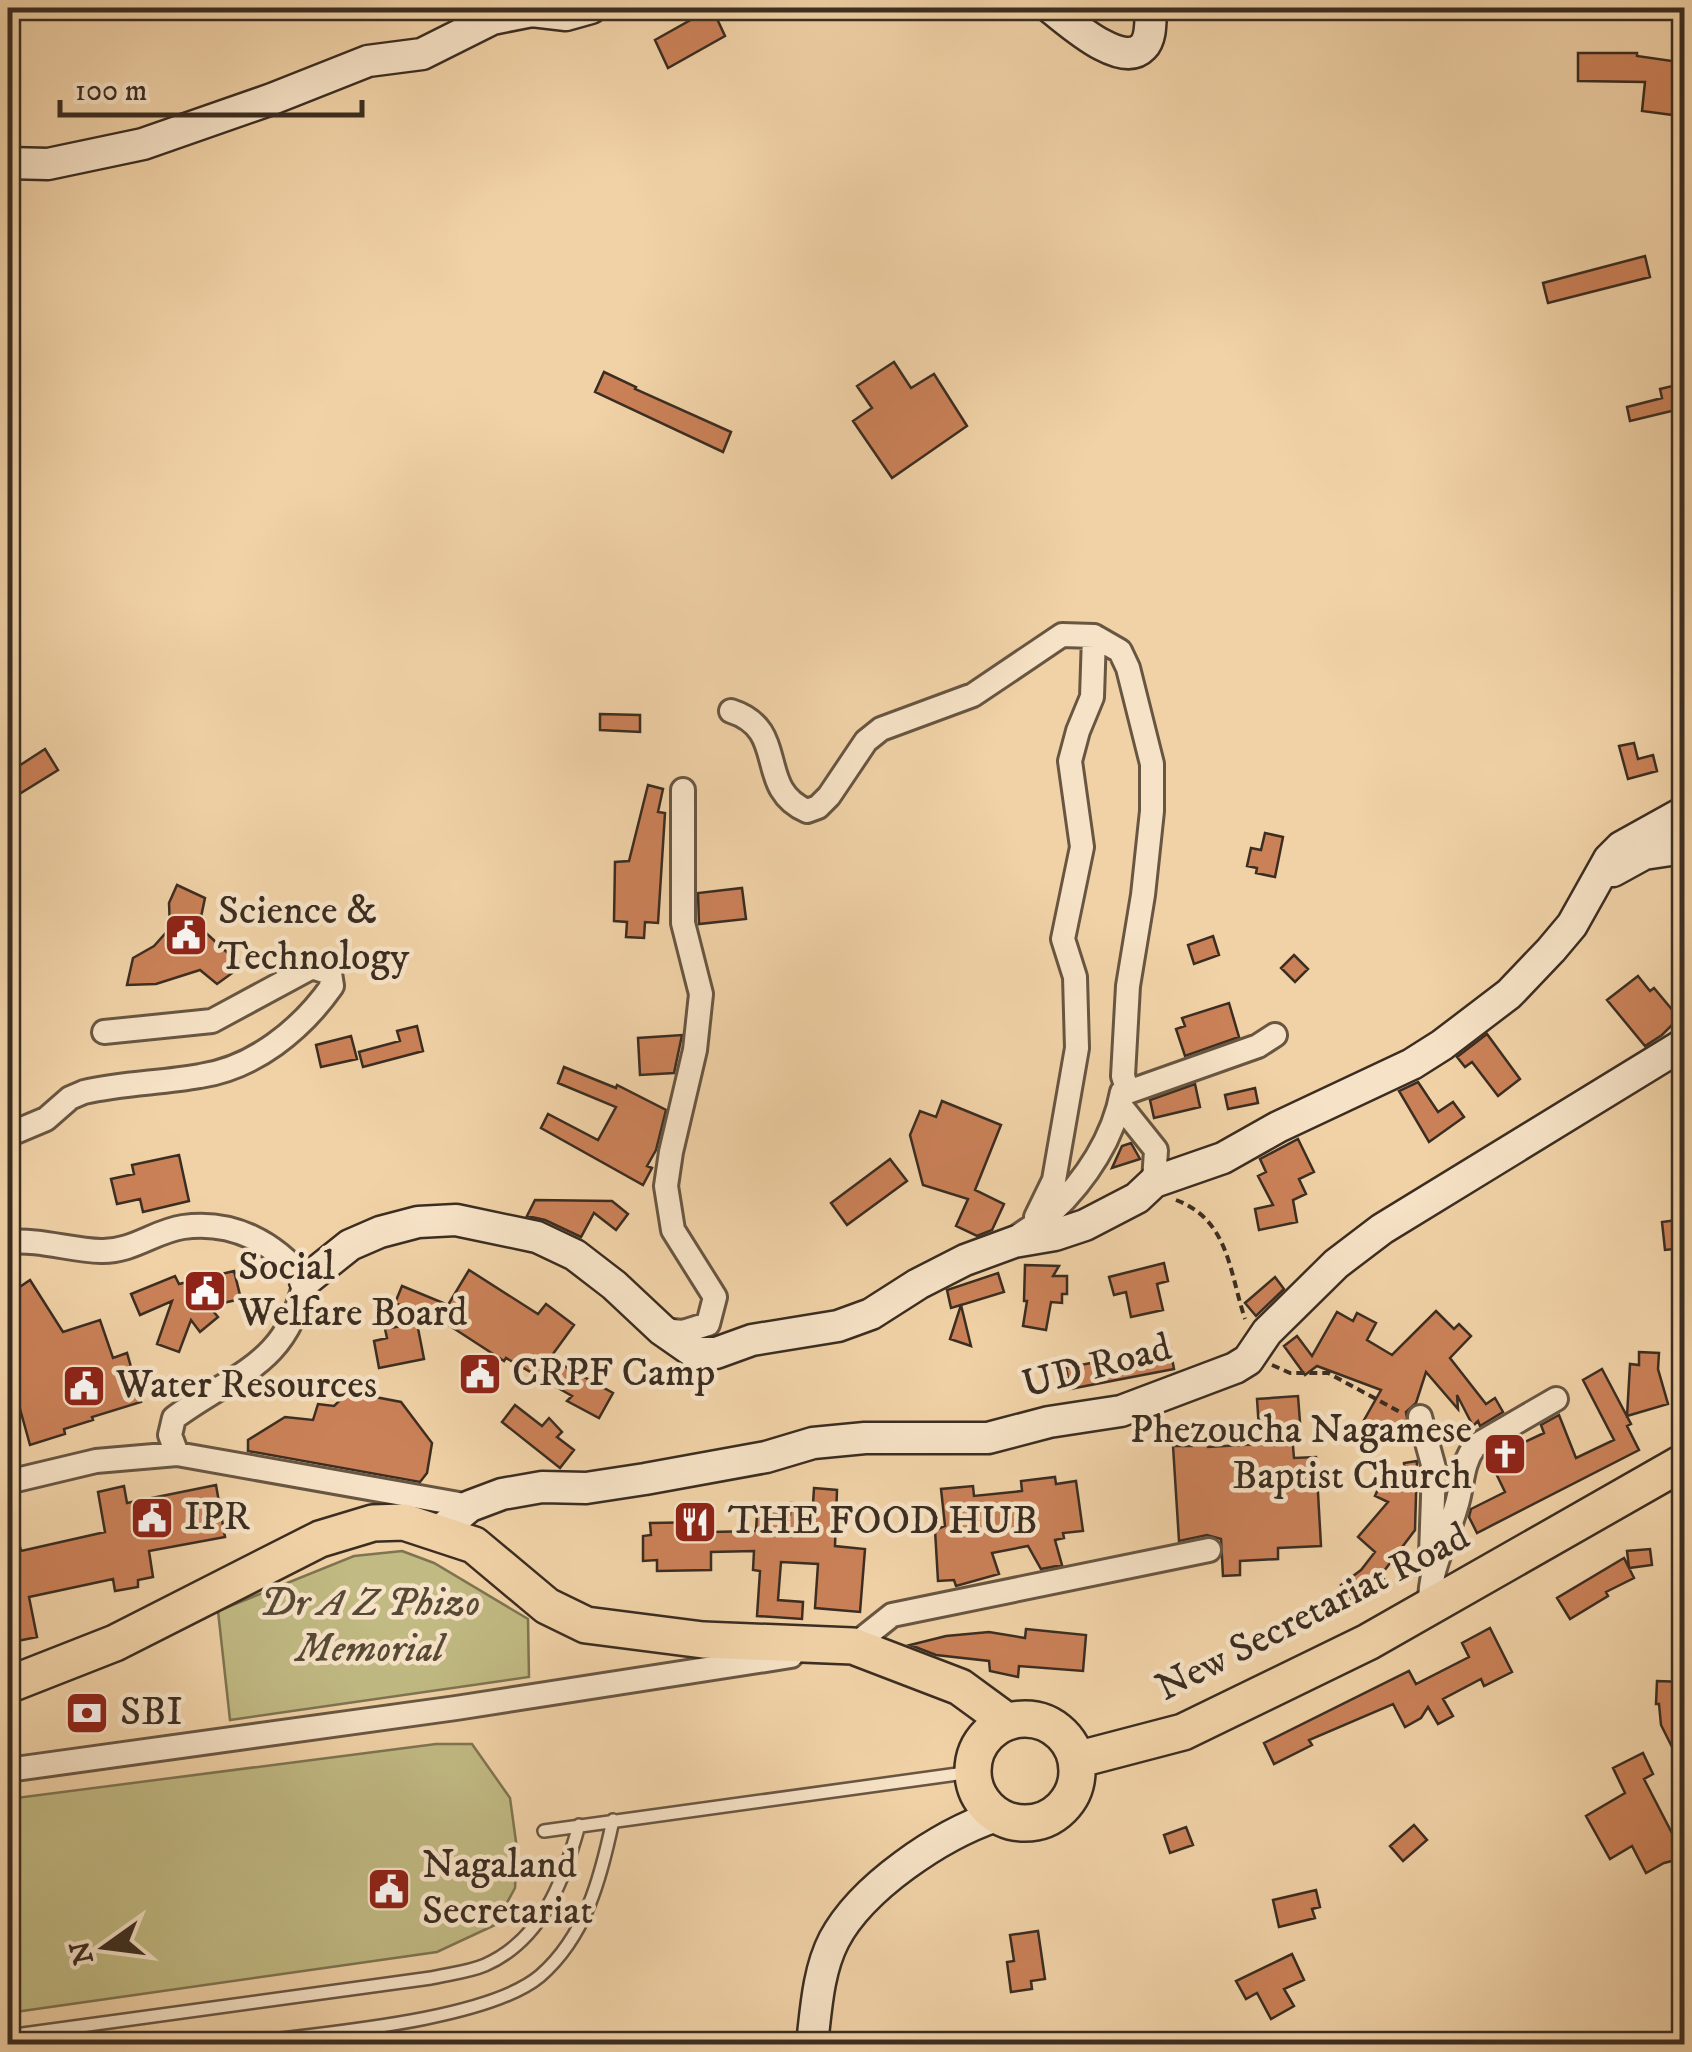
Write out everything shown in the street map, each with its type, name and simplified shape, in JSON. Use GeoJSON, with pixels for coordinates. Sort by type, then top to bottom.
{"type":"FeatureCollection","features":[{"type":"Feature","properties":{"kind":"main road"},"geometry":{"type":"LineString","coordinates":[[8,163],[48,164],[144,144],[272,100],[368,60],[422,54],[492,19],[532,11],[566,15],[590,8]]}},
{"type":"Feature","properties":{"kind":"main road"},"geometry":{"type":"LineString","coordinates":[[1050,8],[1076,32],[1118,51],[1134,52],[1142,49],[1148,38],[1151,8]]}},
{"type":"Feature","properties":{"kind":"main road"},"geometry":{"type":"LineString","coordinates":[[306,1281],[350,1245],[380,1232],[418,1222],[456,1220],[537,1237],[575,1255],[614,1284],[678,1344],[705,1355],[752,1340],[838,1326],[872,1314],[918,1284],[1018,1236],[1055,1235],[1085,1225],[1146,1190],[1223,1158],[1442,1046],[1508,994],[1552,950],[1572,926],[1609,860],[1621,847],[1684,812]]}},
{"type":"Feature","properties":{"kind":"main road"},"geometry":{"type":"LineString","coordinates":[[1599,880],[1644,854],[1684,848]]}},
{"type":"Feature","properties":{"kind":"main road","name":"UD Road"},"geometry":{"type":"LineString","coordinates":[[436,1533],[470,1506],[502,1494],[645,1479],[766,1457],[813,1443],[865,1438],[988,1438],[1049,1422],[1121,1411],[1235,1368],[1252,1355],[1266,1332],[1336,1264],[1382,1229],[1684,1044]]}},
{"type":"Feature","properties":{"kind":"main road","name":"New Secretariat Road"},"geometry":{"type":"LineString","coordinates":[[1076,1760],[1183,1732],[1368,1642],[1430,1593],[1684,1462]]}},
{"type":"Feature","properties":{"kind":"main road"},"geometry":{"type":"LineString","coordinates":[[8,1685],[116,1644],[320,1539],[348,1529],[404,1522],[474,1545],[547,1606],[586,1625],[703,1640],[853,1646],[960,1686],[1008,1722]]}},
{"type":"Feature","properties":{"kind":"main road"},"geometry":{"type":"LineString","coordinates":[[812,2044],[822,1972],[833,1942],[853,1911],[897,1872],[968,1826],[996,1816],[1030,1823],[1053,1815],[1070,1797],[1075,1785],[1076,1760],[1072,1748],[1056,1729],[1033,1719],[1008,1722],[987,1735],[980,1745],[972,1772],[978,1794],[996,1816]]}},
{"type":"Feature","properties":{"kind":"street"},"geometry":{"type":"LineString","coordinates":[[731,711],[754,722],[773,762],[779,789],[790,804],[808,811],[818,808],[829,796],[866,741],[881,729],[973,695],[1062,635],[1094,636],[1120,651],[1128,668],[1152,764],[1146,867],[1128,986],[1124,1098],[1100,1153],[1052,1213],[1018,1236]]}},
{"type":"Feature","properties":{"kind":"street"},"geometry":{"type":"LineString","coordinates":[[1018,1236],[1048,1198],[1054,1180],[1077,1048],[1076,988],[1063,938],[1082,847],[1070,761],[1092,697],[1094,636]]}},
{"type":"Feature","properties":{"kind":"street"},"geometry":{"type":"LineString","coordinates":[[662,1330],[682,1332],[708,1324],[714,1312],[714,1297],[673,1230],[666,1186],[670,1152],[695,1050],[701,994],[683,923],[683,790]]}},
{"type":"Feature","properties":{"kind":"street"},"geometry":{"type":"LineString","coordinates":[[8,1135],[46,1118],[84,1092],[204,1076],[256,1058],[286,1036],[323,998],[332,986],[330,973],[312,967],[212,1021],[104,1032]]}},
{"type":"Feature","properties":{"kind":"street"},"geometry":{"type":"LineString","coordinates":[[1124,1098],[1258,1046],[1275,1035]]}},
{"type":"Feature","properties":{"kind":"street"},"geometry":{"type":"LineString","coordinates":[[1124,1098],[1156,1150],[1146,1190]]}},
{"type":"Feature","properties":{"kind":"street"},"geometry":{"type":"LineString","coordinates":[[8,1242],[120,1250],[182,1227],[221,1229],[260,1238],[288,1258],[306,1281],[299,1310],[274,1351],[248,1373],[174,1418],[170,1435],[178,1454]]}},
{"type":"Feature","properties":{"kind":"street"},"geometry":{"type":"LineString","coordinates":[[1430,1593],[1468,1455],[1475,1446],[1556,1399]]}},
{"type":"Feature","properties":{"kind":"street"},"geometry":{"type":"LineString","coordinates":[[1420,1417],[1434,1468],[1430,1593]]}},
{"type":"Feature","properties":{"kind":"street"},"geometry":{"type":"LineString","coordinates":[[8,1482],[96,1461],[178,1454],[470,1506]]}},
{"type":"Feature","properties":{"kind":"street"},"geometry":{"type":"LineString","coordinates":[[8,1770],[456,1708],[853,1646],[892,1614],[1209,1550]]}},
{"type":"Feature","properties":{"kind":"lane"},"geometry":{"type":"LineString","coordinates":[[544,1830],[972,1772]]}},
{"type":"Feature","properties":{"kind":"lane"},"geometry":{"type":"LineString","coordinates":[[238,2044],[443,2014],[479,2006],[518,1990],[559,1957],[591,1905],[613,1820]]}},
{"type":"Feature","properties":{"kind":"lane"},"geometry":{"type":"LineString","coordinates":[[8,2036],[431,1978],[485,1965],[512,1946],[552,1901],[566,1874],[579,1825]]}},
{"type":"Feature","properties":{"kind":"path"},"geometry":{"type":"LineString","coordinates":[[1146,1190],[1195,1207],[1213,1222],[1251,1336],[1252,1355],[1290,1373],[1328,1372],[1392,1408],[1420,1417]]}},
{"type":"Feature","properties":{"kind":"green space","name":"Dr A Z Phizo Memorial"},"geometry":{"type":"Polygon","coordinates":[[[402,1551],[434,1563],[528,1619],[529,1677],[230,1720],[218,1611],[354,1556],[402,1551]]]}},
{"type":"Feature","properties":{"kind":"green space"},"geometry":{"type":"Polygon","coordinates":[[[436,1744],[472,1744],[510,1798],[517,1849],[515,1888],[495,1925],[437,1952],[8,2013],[8,1799],[436,1744]]]}},
{"type":"Feature","properties":{"kind":"building"},"geometry":{"type":"Polygon","coordinates":[[[712,8],[725,36],[668,68],[655,40],[712,8]]]}},
{"type":"Feature","properties":{"kind":"building"},"geometry":{"type":"Polygon","coordinates":[[[1578,53],[1637,53],[1679,62],[1673,115],[1642,111],[1645,82],[1578,81],[1578,53]]]}},
{"type":"Feature","properties":{"kind":"building"},"geometry":{"type":"Polygon","coordinates":[[[1645,256],[1650,277],[1548,303],[1543,283],[1645,256]]]}},
{"type":"Feature","properties":{"kind":"building"},"geometry":{"type":"Polygon","coordinates":[[[894,362],[911,388],[934,374],[967,426],[892,478],[853,421],[872,408],[857,386],[894,362]]]}},
{"type":"Feature","properties":{"kind":"building"},"geometry":{"type":"Polygon","coordinates":[[[604,372],[731,432],[723,452],[595,392],[604,372]]]}},
{"type":"Feature","properties":{"kind":"building"},"geometry":{"type":"Polygon","coordinates":[[[1681,384],[1684,408],[1630,421],[1627,407],[1662,398],[1660,389],[1681,384]]]}},
{"type":"Feature","properties":{"kind":"building"},"geometry":{"type":"Polygon","coordinates":[[[600,714],[640,715],[640,732],[600,730],[600,714]]]}},
{"type":"Feature","properties":{"kind":"building"},"geometry":{"type":"Polygon","coordinates":[[[1634,743],[1638,759],[1653,755],[1657,771],[1628,779],[1619,746],[1634,743]]]}},
{"type":"Feature","properties":{"kind":"building"},"geometry":{"type":"Polygon","coordinates":[[[45,749],[58,770],[8,801],[8,773],[45,749]]]}},
{"type":"Feature","properties":{"kind":"building"},"geometry":{"type":"Polygon","coordinates":[[[648,785],[663,789],[658,812],[665,813],[658,923],[645,922],[644,938],[626,937],[627,922],[614,921],[615,862],[629,861],[648,785]]]}},
{"type":"Feature","properties":{"kind":"building"},"geometry":{"type":"Polygon","coordinates":[[[1265,833],[1283,837],[1275,877],[1256,873],[1257,868],[1247,866],[1251,848],[1261,850],[1265,833]]]}},
{"type":"Feature","properties":{"kind":"building","name":"Science & Technology"},"geometry":{"type":"Polygon","coordinates":[[[177,885],[205,898],[201,917],[206,933],[242,966],[217,984],[200,970],[156,984],[127,985],[133,958],[154,946],[170,928],[169,903],[177,885]]]}},
{"type":"Feature","properties":{"kind":"building"},"geometry":{"type":"Polygon","coordinates":[[[742,888],[746,919],[699,924],[698,893],[742,888]]]}},
{"type":"Feature","properties":{"kind":"building"},"geometry":{"type":"Polygon","coordinates":[[[1213,936],[1219,955],[1194,964],[1188,945],[1213,936]]]}},
{"type":"Feature","properties":{"kind":"building"},"geometry":{"type":"Polygon","coordinates":[[[1294,955],[1308,969],[1295,982],[1281,968],[1294,955]]]}},
{"type":"Feature","properties":{"kind":"building"},"geometry":{"type":"Polygon","coordinates":[[[1638,976],[1650,991],[1654,988],[1679,1018],[1645,1046],[1607,1000],[1638,976]]]}},
{"type":"Feature","properties":{"kind":"building"},"geometry":{"type":"Polygon","coordinates":[[[1229,1003],[1239,1037],[1185,1056],[1176,1029],[1185,1026],[1182,1018],[1229,1003]]]}},
{"type":"Feature","properties":{"kind":"building"},"geometry":{"type":"Polygon","coordinates":[[[417,1026],[423,1051],[363,1067],[359,1052],[400,1041],[397,1031],[417,1026]]]}},
{"type":"Feature","properties":{"kind":"building"},"geometry":{"type":"Polygon","coordinates":[[[1487,1034],[1520,1079],[1498,1096],[1472,1062],[1465,1067],[1457,1057],[1487,1034]]]}},
{"type":"Feature","properties":{"kind":"building"},"geometry":{"type":"Polygon","coordinates":[[[682,1035],[674,1073],[640,1075],[638,1038],[682,1035]]]}},
{"type":"Feature","properties":{"kind":"building"},"geometry":{"type":"Polygon","coordinates":[[[351,1036],[357,1059],[321,1067],[316,1045],[351,1036]]]}},
{"type":"Feature","properties":{"kind":"building"},"geometry":{"type":"Polygon","coordinates":[[[564,1067],[616,1088],[617,1085],[666,1110],[656,1150],[647,1166],[652,1168],[643,1185],[541,1128],[548,1114],[598,1140],[616,1107],[558,1083],[564,1067]]]}},
{"type":"Feature","properties":{"kind":"building"},"geometry":{"type":"Polygon","coordinates":[[[1418,1082],[1438,1112],[1453,1102],[1464,1117],[1429,1142],[1399,1091],[1418,1082]]]}},
{"type":"Feature","properties":{"kind":"building"},"geometry":{"type":"Polygon","coordinates":[[[1195,1084],[1200,1107],[1154,1118],[1150,1100],[1195,1084]]]}},
{"type":"Feature","properties":{"kind":"building"},"geometry":{"type":"Polygon","coordinates":[[[1255,1088],[1258,1103],[1228,1109],[1225,1095],[1255,1088]]]}},
{"type":"Feature","properties":{"kind":"building"},"geometry":{"type":"Polygon","coordinates":[[[942,1101],[1001,1125],[975,1190],[1004,1204],[992,1230],[977,1236],[956,1226],[968,1199],[923,1185],[910,1135],[920,1111],[936,1117],[942,1101]]]}},
{"type":"Feature","properties":{"kind":"building"},"geometry":{"type":"Polygon","coordinates":[[[1298,1139],[1314,1172],[1299,1179],[1306,1194],[1293,1200],[1297,1222],[1259,1230],[1255,1209],[1273,1205],[1258,1176],[1266,1172],[1260,1159],[1298,1139]]]}},
{"type":"Feature","properties":{"kind":"building"},"geometry":{"type":"Polygon","coordinates":[[[1131,1143],[1140,1159],[1112,1168],[1122,1146],[1131,1143]]]}},
{"type":"Feature","properties":{"kind":"building"},"geometry":{"type":"Polygon","coordinates":[[[179,1155],[189,1201],[143,1212],[140,1199],[117,1204],[111,1179],[134,1174],[132,1165],[179,1155]]]}},
{"type":"Feature","properties":{"kind":"building"},"geometry":{"type":"Polygon","coordinates":[[[890,1159],[907,1181],[847,1225],[831,1203],[890,1159]]]}},
{"type":"Feature","properties":{"kind":"building"},"geometry":{"type":"Polygon","coordinates":[[[535,1200],[612,1201],[628,1214],[616,1230],[594,1213],[581,1237],[527,1216],[535,1200]]]}},
{"type":"Feature","properties":{"kind":"building"},"geometry":{"type":"Polygon","coordinates":[[[1684,1219],[1684,1248],[1665,1250],[1662,1222],[1684,1219]]]}},
{"type":"Feature","properties":{"kind":"building"},"geometry":{"type":"Polygon","coordinates":[[[1164,1263],[1168,1281],[1157,1284],[1163,1310],[1131,1317],[1126,1292],[1114,1295],[1109,1277],[1164,1263]]]}},
{"type":"Feature","properties":{"kind":"building"},"geometry":{"type":"Polygon","coordinates":[[[1025,1265],[1059,1266],[1053,1276],[1067,1276],[1067,1294],[1062,1294],[1062,1303],[1051,1302],[1046,1330],[1023,1326],[1027,1301],[1025,1265]]]}},
{"type":"Feature","properties":{"kind":"building"},"geometry":{"type":"Polygon","coordinates":[[[469,1270],[538,1314],[546,1304],[574,1325],[550,1358],[613,1393],[599,1418],[567,1401],[572,1396],[506,1358],[504,1361],[447,1324],[395,1303],[402,1286],[448,1305],[469,1270]]]}},
{"type":"Feature","properties":{"kind":"building"},"geometry":{"type":"Polygon","coordinates":[[[234,1271],[241,1299],[209,1306],[218,1317],[200,1332],[191,1320],[179,1352],[157,1344],[172,1301],[140,1315],[131,1294],[175,1276],[179,1284],[234,1271]]]}},
{"type":"Feature","properties":{"kind":"building"},"geometry":{"type":"Polygon","coordinates":[[[998,1273],[1004,1292],[951,1308],[947,1290],[998,1273]]]}},
{"type":"Feature","properties":{"kind":"building"},"geometry":{"type":"Polygon","coordinates":[[[1275,1277],[1284,1289],[1256,1316],[1245,1303],[1275,1277]]]}},
{"type":"Feature","properties":{"kind":"building","name":"Water Resources"},"geometry":{"type":"Polygon","coordinates":[[[30,1280],[63,1332],[100,1320],[113,1358],[127,1353],[141,1402],[92,1417],[93,1420],[64,1429],[65,1434],[30,1445],[12,1380],[8,1382],[8,1295],[30,1280]]]}},
{"type":"Feature","properties":{"kind":"building"},"geometry":{"type":"Polygon","coordinates":[[[961,1305],[971,1346],[950,1339],[961,1305]]]}},
{"type":"Feature","properties":{"kind":"building"},"geometry":{"type":"Polygon","coordinates":[[[1436,1311],[1454,1329],[1459,1324],[1471,1336],[1450,1358],[1486,1404],[1495,1398],[1503,1412],[1480,1426],[1478,1421],[1473,1426],[1457,1395],[1458,1409],[1426,1372],[1416,1403],[1406,1412],[1410,1436],[1407,1442],[1363,1422],[1381,1390],[1317,1366],[1305,1375],[1284,1346],[1297,1336],[1312,1356],[1337,1312],[1353,1321],[1357,1313],[1376,1323],[1367,1340],[1392,1355],[1436,1311]]]}},
{"type":"Feature","properties":{"kind":"building"},"geometry":{"type":"Polygon","coordinates":[[[417,1323],[424,1359],[379,1368],[374,1341],[387,1338],[385,1329],[417,1323]]]}},
{"type":"Feature","properties":{"kind":"building"},"geometry":{"type":"Polygon","coordinates":[[[1170,1347],[1174,1369],[1070,1389],[1066,1368],[1170,1347]]]}},
{"type":"Feature","properties":{"kind":"building"},"geometry":{"type":"Polygon","coordinates":[[[1639,1352],[1659,1353],[1658,1369],[1668,1404],[1627,1416],[1630,1364],[1639,1365],[1639,1352]]]}},
{"type":"Feature","properties":{"kind":"building"},"geometry":{"type":"Polygon","coordinates":[[[1602,1369],[1631,1424],[1627,1426],[1639,1450],[1477,1533],[1469,1517],[1471,1509],[1505,1492],[1489,1459],[1544,1433],[1541,1425],[1559,1415],[1576,1458],[1614,1440],[1583,1380],[1602,1369]]]}},
{"type":"Feature","properties":{"kind":"building"},"geometry":{"type":"Polygon","coordinates":[[[349,1392],[401,1402],[432,1443],[427,1473],[420,1482],[248,1451],[248,1440],[285,1417],[313,1420],[318,1404],[334,1406],[349,1392]]]}},
{"type":"Feature","properties":{"kind":"building"},"geometry":{"type":"Polygon","coordinates":[[[1298,1396],[1300,1422],[1291,1423],[1294,1458],[1316,1457],[1321,1546],[1278,1548],[1278,1559],[1240,1561],[1240,1575],[1223,1576],[1221,1539],[1207,1535],[1179,1541],[1173,1446],[1192,1446],[1191,1425],[1207,1424],[1208,1447],[1260,1444],[1257,1399],[1298,1396]]]}},
{"type":"Feature","properties":{"kind":"building"},"geometry":{"type":"Polygon","coordinates":[[[515,1405],[542,1426],[549,1418],[562,1432],[557,1437],[574,1450],[560,1468],[502,1422],[515,1405]]]}},
{"type":"Feature","properties":{"kind":"building"},"geometry":{"type":"Polygon","coordinates":[[[1417,1461],[1415,1530],[1381,1575],[1384,1579],[1353,1601],[1341,1585],[1361,1570],[1375,1552],[1358,1537],[1388,1502],[1375,1496],[1387,1469],[1405,1478],[1404,1463],[1417,1461]]]}},
{"type":"Feature","properties":{"kind":"building"},"geometry":{"type":"Polygon","coordinates":[[[1055,1477],[1056,1484],[1076,1481],[1083,1531],[1063,1533],[1064,1538],[1055,1540],[1062,1565],[1041,1569],[1028,1546],[992,1553],[999,1574],[956,1586],[954,1580],[938,1581],[935,1530],[945,1526],[941,1489],[973,1486],[974,1496],[1022,1491],[1021,1481],[1055,1477]]]}},
{"type":"Feature","properties":{"kind":"building"},"geometry":{"type":"Polygon","coordinates":[[[216,1485],[225,1537],[149,1551],[153,1577],[138,1580],[138,1587],[115,1591],[113,1579],[29,1597],[37,1637],[8,1643],[8,1521],[14,1520],[21,1551],[105,1532],[98,1492],[124,1486],[127,1503],[216,1485]]]}},
{"type":"Feature","properties":{"kind":"building"},"geometry":{"type":"Polygon","coordinates":[[[814,1488],[837,1490],[835,1546],[865,1549],[860,1612],[815,1608],[818,1564],[781,1562],[778,1600],[803,1602],[802,1619],[757,1616],[760,1571],[753,1570],[754,1551],[711,1552],[711,1570],[657,1571],[657,1560],[643,1561],[643,1536],[651,1535],[650,1523],[710,1522],[710,1532],[756,1531],[757,1513],[790,1515],[791,1503],[813,1504],[814,1488]]]}},
{"type":"Feature","properties":{"kind":"building"},"geometry":{"type":"Polygon","coordinates":[[[1650,1549],[1652,1565],[1629,1568],[1627,1551],[1650,1549]]]}},
{"type":"Feature","properties":{"kind":"building"},"geometry":{"type":"Polygon","coordinates":[[[1624,1558],[1634,1578],[1606,1592],[1608,1596],[1570,1619],[1557,1598],[1624,1558]]]}},
{"type":"Feature","properties":{"kind":"building"},"geometry":{"type":"Polygon","coordinates":[[[1490,1628],[1512,1672],[1484,1686],[1481,1679],[1443,1699],[1453,1716],[1438,1724],[1428,1707],[1421,1718],[1405,1727],[1393,1704],[1309,1740],[1312,1745],[1274,1764],[1264,1743],[1409,1671],[1416,1684],[1469,1657],[1462,1643],[1490,1628]]]}},
{"type":"Feature","properties":{"kind":"building"},"geometry":{"type":"Polygon","coordinates":[[[1026,1629],[1086,1635],[1083,1671],[1019,1666],[1018,1677],[990,1671],[989,1661],[936,1655],[910,1645],[946,1636],[989,1632],[1025,1638],[1026,1629]]]}},
{"type":"Feature","properties":{"kind":"building"},"geometry":{"type":"Polygon","coordinates":[[[1657,1681],[1684,1682],[1684,1771],[1661,1725],[1656,1704],[1657,1681]]]}},
{"type":"Feature","properties":{"kind":"building"},"geometry":{"type":"Polygon","coordinates":[[[1643,1753],[1653,1774],[1644,1779],[1674,1837],[1684,1834],[1684,1858],[1646,1873],[1632,1846],[1610,1859],[1586,1816],[1625,1793],[1613,1768],[1643,1753]]]}},
{"type":"Feature","properties":{"kind":"building"},"geometry":{"type":"Polygon","coordinates":[[[1414,1825],[1427,1840],[1403,1861],[1390,1846],[1414,1825]]]}},
{"type":"Feature","properties":{"kind":"building"},"geometry":{"type":"Polygon","coordinates":[[[1186,1827],[1193,1845],[1170,1853],[1164,1835],[1186,1827]]]}},
{"type":"Feature","properties":{"kind":"building"},"geometry":{"type":"Polygon","coordinates":[[[1316,1890],[1320,1907],[1312,1909],[1315,1918],[1279,1927],[1273,1900],[1316,1890]]]}},
{"type":"Feature","properties":{"kind":"building"},"geometry":{"type":"Polygon","coordinates":[[[1038,1931],[1045,1979],[1031,1981],[1032,1989],[1011,1992],[1007,1962],[1014,1961],[1010,1935],[1038,1931]]]}},
{"type":"Feature","properties":{"kind":"building"},"geometry":{"type":"Polygon","coordinates":[[[1292,1954],[1304,1980],[1284,1989],[1294,2006],[1271,2019],[1257,1993],[1246,1999],[1236,1981],[1292,1954]]]}},
{"type":"Feature","properties":{"kind":"place","name":"Science & Technology"},"geometry":{"type":"Point","coordinates":[186,935]}},
{"type":"Feature","properties":{"kind":"place","name":"Social Welfare Board"},"geometry":{"type":"Point","coordinates":[205,1291]}},
{"type":"Feature","properties":{"kind":"place","name":"CRPF Camp"},"geometry":{"type":"Point","coordinates":[480,1374]}},
{"type":"Feature","properties":{"kind":"place","name":"Water Resources"},"geometry":{"type":"Point","coordinates":[84,1386]}},
{"type":"Feature","properties":{"kind":"place","name":"Phezoucha Nagamese Baptist Church"},"geometry":{"type":"Point","coordinates":[1505,1454]}},
{"type":"Feature","properties":{"kind":"place","name":"IPR"},"geometry":{"type":"Point","coordinates":[152,1518]}},
{"type":"Feature","properties":{"kind":"place","name":"THE FOOD HUB"},"geometry":{"type":"Point","coordinates":[695,1522]}},
{"type":"Feature","properties":{"kind":"place","name":"SBI"},"geometry":{"type":"Point","coordinates":[87,1713]}},
{"type":"Feature","properties":{"kind":"place","name":"Nagaland Secretariat"},"geometry":{"type":"Point","coordinates":[389,1889]}}]}
